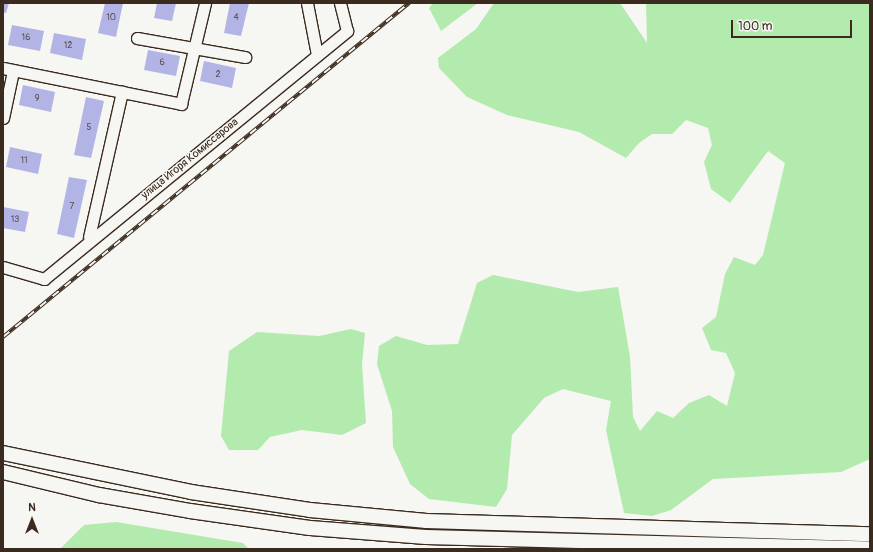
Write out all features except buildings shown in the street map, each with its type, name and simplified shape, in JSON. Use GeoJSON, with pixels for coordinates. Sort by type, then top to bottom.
{"type":"FeatureCollection","features":[{"type":"Feature","properties":{"kind":"main road"},"geometry":{"type":"LineString","coordinates":[[3,453],[191,492],[310,510],[426,521],[870,534]]}},
{"type":"Feature","properties":{"kind":"main road"},"geometry":{"type":"LineString","coordinates":[[3,472],[99,495],[190,511],[310,528],[426,537],[870,549]]}},
{"type":"Feature","properties":{"kind":"street"},"geometry":{"type":"LineString","coordinates":[[3,118],[8,70],[181,104],[205,3]]}},
{"type":"Feature","properties":{"kind":"street"},"geometry":{"type":"LineString","coordinates":[[307,3],[317,55]]}},
{"type":"Feature","properties":{"kind":"street","name":"улица Игоря Комиссарова"},"geometry":{"type":"LineString","coordinates":[[3,267],[44,279],[347,31],[340,3]]}},
{"type":"Feature","properties":{"kind":"street"},"geometry":{"type":"LineString","coordinates":[[137,38],[245,57]]}},
{"type":"Feature","properties":{"kind":"street"},"geometry":{"type":"LineString","coordinates":[[89,237],[122,92]]}},
{"type":"Feature","properties":{"kind":"green space"},"geometry":{"type":"Polygon","coordinates":[[[433,3],[478,3],[441,31],[429,8],[433,3]]]}},
{"type":"Feature","properties":{"kind":"green space"},"geometry":{"type":"Polygon","coordinates":[[[494,3],[620,3],[647,43],[646,3],[870,3],[870,459],[841,472],[713,479],[671,510],[652,516],[624,513],[606,430],[611,401],[563,389],[544,398],[512,435],[507,489],[496,507],[429,499],[410,484],[393,447],[392,411],[377,364],[379,346],[396,336],[427,345],[458,344],[477,283],[493,275],[578,292],[618,287],[630,357],[633,417],[640,431],[657,411],[673,418],[689,403],[709,395],[727,406],[735,373],[726,353],[711,350],[702,328],[716,317],[725,274],[734,257],[755,265],[763,255],[785,163],[768,151],[730,203],[711,189],[704,162],[712,145],[708,128],[686,120],[672,134],[652,134],[639,143],[626,158],[579,132],[507,115],[467,97],[439,68],[438,58],[476,29],[494,3]]]}},
{"type":"Feature","properties":{"kind":"green space"},"geometry":{"type":"Polygon","coordinates":[[[351,329],[365,333],[362,364],[366,423],[342,435],[302,430],[270,437],[258,450],[229,450],[221,436],[229,351],[257,332],[319,336],[351,329]]]}},
{"type":"Feature","properties":{"kind":"green space"},"geometry":{"type":"Polygon","coordinates":[[[116,522],[243,543],[249,549],[60,549],[84,525],[116,522]]]}},
{"type":"Feature","properties":{"kind":"railway"},"geometry":{"type":"LineString","coordinates":[[3,337],[409,3]]}}]}
